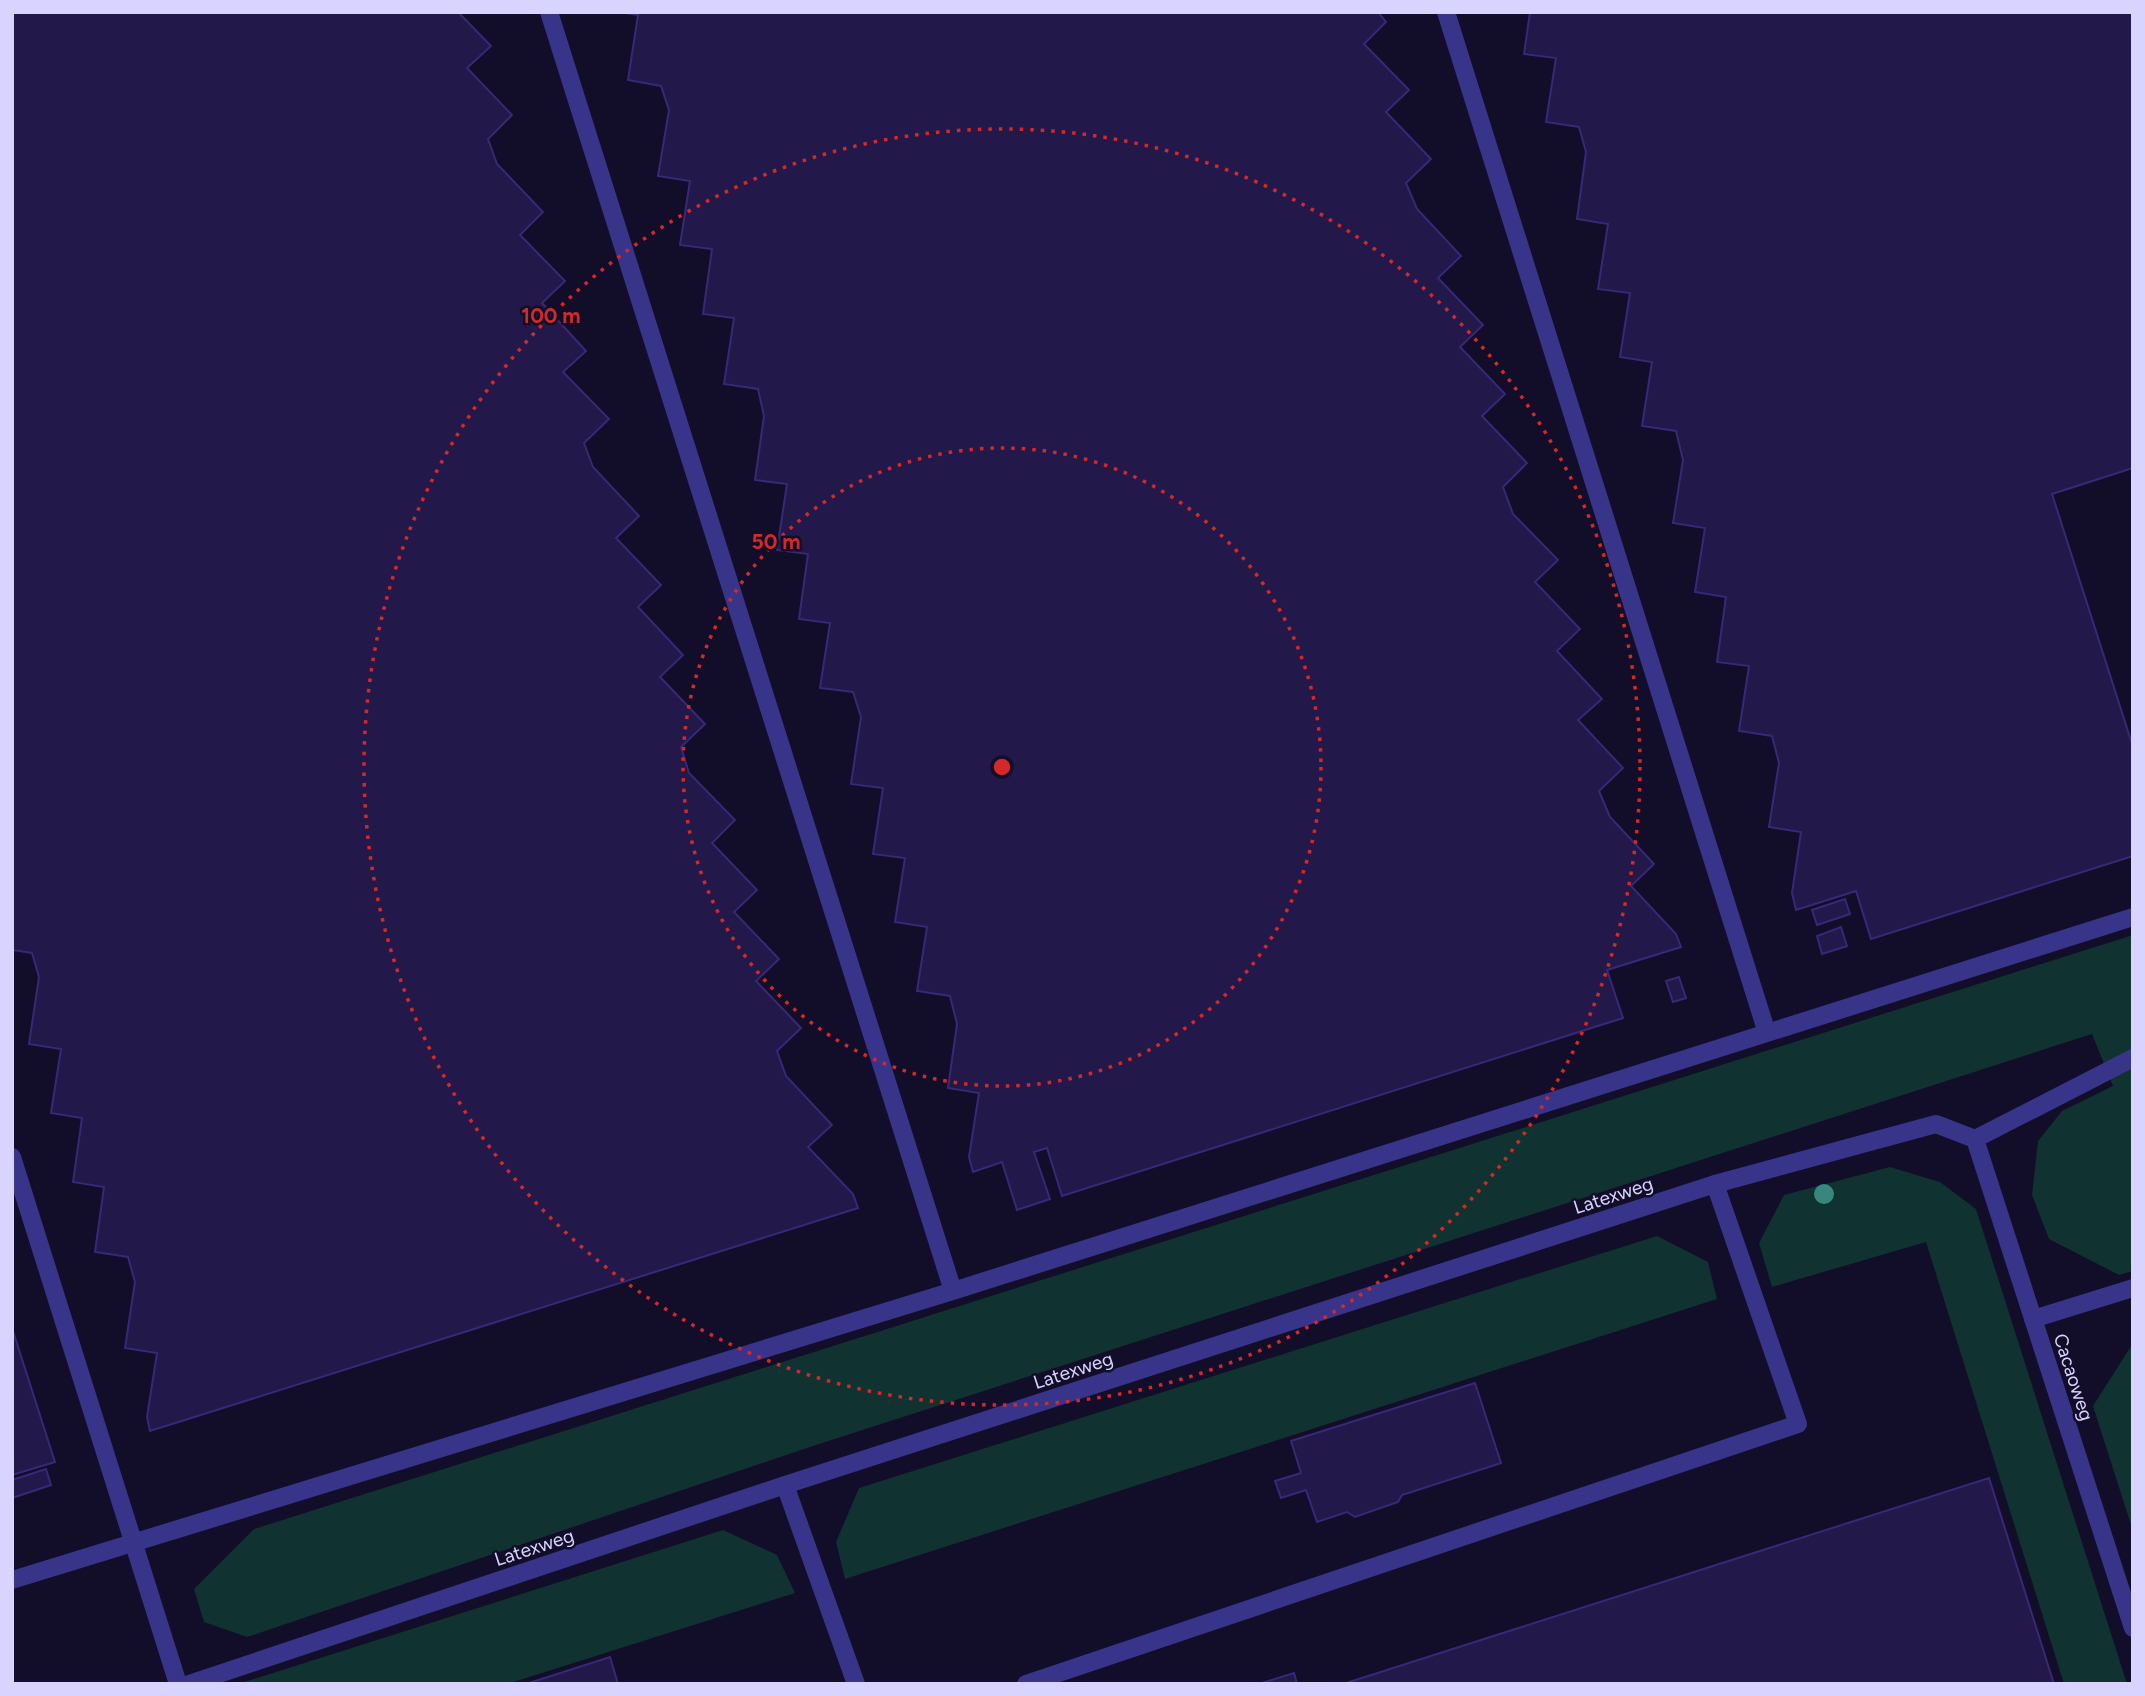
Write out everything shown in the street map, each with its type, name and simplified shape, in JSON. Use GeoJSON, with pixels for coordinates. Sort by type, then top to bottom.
{"type":"FeatureCollection","features":[{"type":"Feature","properties":{"kind":"street"},"geometry":{"type":"LineString","coordinates":[[549,12],[953,1291]]}},
{"type":"Feature","properties":{"kind":"street"},"geometry":{"type":"LineString","coordinates":[[1446,12],[1767,1032]]}},
{"type":"Feature","properties":{"kind":"street"},"geometry":{"type":"LineString","coordinates":[[12,1580],[953,1291],[2133,917]]}},
{"type":"Feature","properties":{"kind":"street"},"geometry":{"type":"LineString","coordinates":[[1975,1139],[2133,1058]]}},
{"type":"Feature","properties":{"kind":"street","name":"Latexweg"},"geometry":{"type":"LineString","coordinates":[[189,1684],[785,1485],[1715,1184],[1937,1124],[1975,1139]]}},
{"type":"Feature","properties":{"kind":"street","name":"Cacaoweg"},"geometry":{"type":"LineString","coordinates":[[1975,1139],[2133,1628]]}},
{"type":"Feature","properties":{"kind":"street"},"geometry":{"type":"LineString","coordinates":[[12,1157],[178,1684]]}},
{"type":"Feature","properties":{"kind":"street"},"geometry":{"type":"LineString","coordinates":[[1026,1684],[1798,1424],[1715,1184]]}},
{"type":"Feature","properties":{"kind":"street"},"geometry":{"type":"LineString","coordinates":[[2033,1319],[2133,1288]]}},
{"type":"Feature","properties":{"kind":"street"},"geometry":{"type":"LineString","coordinates":[[785,1485],[856,1684]]}},
{"type":"Feature","properties":{"kind":"green space"},"geometry":{"type":"Polygon","coordinates":[[[2133,935],[2133,1271],[2119,1275],[2049,1239],[2032,1195],[2038,1141],[2062,1111],[2113,1086],[2092,1034],[816,1445],[247,1637],[204,1622],[194,1589],[254,1529],[2133,935]]]}},
{"type":"Feature","properties":{"kind":"green space"},"geometry":{"type":"Polygon","coordinates":[[[1890,1167],[1940,1182],[1976,1209],[2127,1684],[2064,1684],[1926,1242],[1772,1287],[1759,1243],[1784,1195],[1890,1167]]]}},
{"type":"Feature","properties":{"kind":"green space"},"geometry":{"type":"Polygon","coordinates":[[[1657,1236],[1708,1262],[1717,1299],[845,1579],[836,1542],[859,1488],[1657,1236]]]}},
{"type":"Feature","properties":{"kind":"green space"},"geometry":{"type":"Polygon","coordinates":[[[2133,1343],[2133,1531],[2093,1406],[2133,1343]]]}},
{"type":"Feature","properties":{"kind":"green space"},"geometry":{"type":"Polygon","coordinates":[[[723,1530],[777,1555],[795,1593],[507,1684],[238,1684],[723,1530]]]}},
{"type":"Feature","properties":{"kind":"building"},"geometry":{"type":"Polygon","coordinates":[[[12,12],[458,12],[491,46],[467,68],[512,115],[488,139],[497,164],[543,212],[520,235],[565,281],[542,303],[586,351],[563,372],[609,419],[584,443],[593,467],[639,516],[616,538],[661,585],[638,607],[683,655],[660,677],[705,724],[681,747],[689,773],[735,820],[712,843],[757,890],[734,912],[779,959],[756,981],[801,1028],[777,1051],[786,1076],[832,1125],[808,1147],[853,1194],[858,1208],[150,1431],[147,1417],[157,1353],[125,1348],[135,1282],[128,1257],[95,1252],[104,1187],[73,1182],[82,1118],[51,1113],[61,1049],[29,1044],[39,977],[32,953],[12,950],[12,12]]]}},
{"type":"Feature","properties":{"kind":"building"},"geometry":{"type":"Polygon","coordinates":[[[618,12],[1378,12],[1386,22],[1364,44],[1409,90],[1386,112],[1431,159],[1406,183],[1417,209],[1461,256],[1438,278],[1483,325],[1460,347],[1505,394],[1482,416],[1527,463],[1503,487],[1513,514],[1558,560],[1535,582],[1580,629],[1557,651],[1602,699],[1578,720],[1623,768],[1599,791],[1610,817],[1654,864],[1631,886],[1676,934],[1681,947],[1607,970],[1623,1018],[1062,1196],[1047,1148],[1034,1152],[1050,1199],[1017,1210],[1002,1162],[973,1172],[969,1157],[979,1093],[948,1088],[957,1024],[950,996],[917,991],[927,927],[895,922],[905,858],[873,854],[883,788],[851,784],[861,717],[853,692],[820,688],[830,623],[799,619],[808,554],[777,550],[787,484],[755,480],[764,416],[758,389],[724,384],[734,318],[703,314],[712,249],[680,245],[690,181],[658,176],[669,110],[661,86],[628,80],[638,15],[618,12]]]}},
{"type":"Feature","properties":{"kind":"building"},"geometry":{"type":"Polygon","coordinates":[[[1530,12],[2133,12],[2133,468],[2052,494],[2133,747],[2133,856],[1871,939],[1856,891],[1796,910],[1792,893],[1801,832],[1769,827],[1779,763],[1772,736],[1739,731],[1749,666],[1717,662],[1726,597],[1695,592],[1705,528],[1673,523],[1683,460],[1676,431],[1642,426],[1652,362],[1620,357],[1630,293],[1598,289],[1608,224],[1577,219],[1586,152],[1579,127],[1546,122],[1556,58],[1524,54],[1530,12]]]}},
{"type":"Feature","properties":{"kind":"building"},"geometry":{"type":"Polygon","coordinates":[[[1845,899],[1850,914],[1817,925],[1812,910],[1845,899]]]}},
{"type":"Feature","properties":{"kind":"building"},"geometry":{"type":"Polygon","coordinates":[[[1841,927],[1847,946],[1822,954],[1817,936],[1841,927]]]}},
{"type":"Feature","properties":{"kind":"building"},"geometry":{"type":"Polygon","coordinates":[[[1679,977],[1686,998],[1673,1002],[1666,981],[1679,977]]]}},
{"type":"Feature","properties":{"kind":"building"},"geometry":{"type":"Polygon","coordinates":[[[12,1328],[55,1462],[12,1475],[12,1328]]]}},
{"type":"Feature","properties":{"kind":"building"},"geometry":{"type":"Polygon","coordinates":[[[1475,1383],[1501,1463],[1402,1495],[1398,1502],[1355,1517],[1347,1512],[1317,1522],[1306,1490],[1281,1498],[1275,1481],[1301,1473],[1291,1441],[1475,1383]]]}},
{"type":"Feature","properties":{"kind":"building"},"geometry":{"type":"Polygon","coordinates":[[[46,1469],[51,1485],[12,1498],[12,1480],[46,1469]]]}},
{"type":"Feature","properties":{"kind":"building"},"geometry":{"type":"Polygon","coordinates":[[[1989,1478],[2054,1684],[1343,1684],[1989,1478]]]}},
{"type":"Feature","properties":{"kind":"building"},"geometry":{"type":"Polygon","coordinates":[[[610,1657],[618,1684],[526,1684],[610,1657]]]}},
{"type":"Feature","properties":{"kind":"building"},"geometry":{"type":"Polygon","coordinates":[[[1294,1673],[1297,1684],[1259,1684],[1294,1673]]]}}]}
